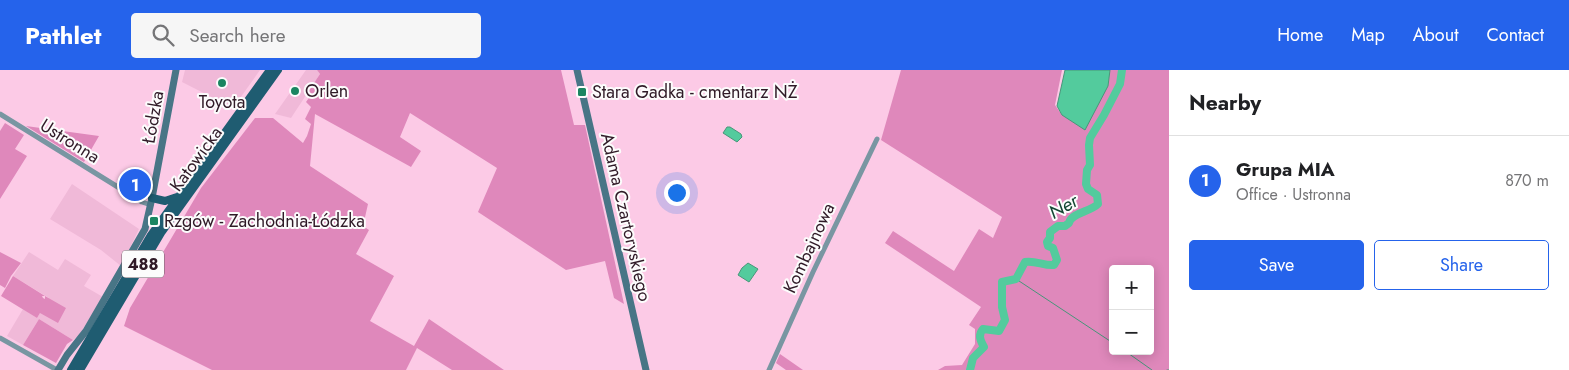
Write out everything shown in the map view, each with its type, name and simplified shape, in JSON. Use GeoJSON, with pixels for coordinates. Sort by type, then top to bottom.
{"type":"FeatureCollection","features":[{"type":"Feature","properties":{"kind":"main road","name":"Katowicka"},"geometry":{"type":"LineString","coordinates":[[71,370],[152,235],[270,70]]}},
{"type":"Feature","properties":{"kind":"main road","name":"Katowicka"},"geometry":{"type":"LineString","coordinates":[[80,370],[161,233],[278,70]]}},
{"type":"Feature","properties":{"kind":"main road"},"geometry":{"type":"LineString","coordinates":[[152,202],[165,201],[179,196]]}},
{"type":"Feature","properties":{"kind":"street","name":"Łódzka"},"geometry":{"type":"LineString","coordinates":[[57,370],[86,331],[128,261],[144,229],[152,202],[176,70]]}},
{"type":"Feature","properties":{"kind":"street","name":"Adama Czartoryskiego"},"geometry":{"type":"LineString","coordinates":[[577,70],[646,370]]}},
{"type":"Feature","properties":{"kind":"street","name":"Ustronna"},"geometry":{"type":"LineString","coordinates":[[0,114],[142,202],[152,202]]}},
{"type":"Feature","properties":{"kind":"street","name":"Kombajnowa"},"geometry":{"type":"LineString","coordinates":[[769,370],[813,272],[877,139]]}},
{"type":"Feature","properties":{"kind":"street"},"geometry":{"type":"LineString","coordinates":[[0,338],[57,370]]}},
{"type":"Feature","properties":{"kind":"shaded area"},"geometry":{"type":"Polygon","coordinates":[[[185,70],[260,70],[233,108],[182,82],[185,70]]]}},
{"type":"Feature","properties":{"kind":"shaded area"},"geometry":{"type":"Polygon","coordinates":[[[306,70],[317,70],[320,74],[291,118],[275,114],[306,70]]]}},
{"type":"Feature","properties":{"kind":"shaded area"},"geometry":{"type":"Polygon","coordinates":[[[317,70],[561,70],[574,125],[585,125],[624,304],[614,298],[605,261],[566,270],[478,212],[497,168],[410,113],[400,137],[421,151],[411,167],[315,114],[310,166],[368,204],[363,226],[369,230],[356,254],[394,276],[370,321],[414,346],[429,319],[504,370],[452,370],[417,348],[406,370],[212,370],[124,326],[130,308],[201,188],[255,118],[273,118],[303,143],[311,124],[305,119],[311,107],[306,102],[311,95],[308,92],[320,74],[317,70]]]}},
{"type":"Feature","properties":{"kind":"shaded area"},"geometry":{"type":"Polygon","coordinates":[[[901,70],[1062,70],[1055,105],[1062,115],[1108,86],[1110,70],[1169,70],[1169,370],[938,370],[945,366],[962,365],[975,344],[975,329],[969,325],[981,307],[885,243],[893,231],[954,271],[979,229],[993,238],[1002,217],[881,140],[901,70]]]}},
{"type":"Feature","properties":{"kind":"shaded area"},"geometry":{"type":"Polygon","coordinates":[[[1065,70],[1110,70],[1108,86],[1085,130],[1062,115],[1057,106],[1065,70]]]}},
{"type":"Feature","properties":{"kind":"shaded area"},"geometry":{"type":"Polygon","coordinates":[[[5,123],[24,135],[15,149],[27,156],[0,199],[0,131],[5,123]]]}},
{"type":"Feature","properties":{"kind":"shaded area"},"geometry":{"type":"Polygon","coordinates":[[[26,126],[99,136],[84,162],[26,126]]]}},
{"type":"Feature","properties":{"kind":"shaded area"},"geometry":{"type":"Polygon","coordinates":[[[727,127],[741,134],[742,137],[737,142],[723,133],[727,127]]]}},
{"type":"Feature","properties":{"kind":"shaded area"},"geometry":{"type":"Polygon","coordinates":[[[72,184],[139,229],[121,266],[101,250],[50,219],[72,184]]]}},
{"type":"Feature","properties":{"kind":"shaded area"},"geometry":{"type":"Polygon","coordinates":[[[0,252],[21,263],[5,288],[0,285],[0,252]]]}},
{"type":"Feature","properties":{"kind":"shaded area"},"geometry":{"type":"Polygon","coordinates":[[[29,252],[58,270],[65,259],[91,275],[84,286],[103,297],[79,335],[73,340],[39,319],[23,345],[7,336],[23,309],[37,318],[49,298],[13,276],[29,252]]]}},
{"type":"Feature","properties":{"kind":"shaded area"},"geometry":{"type":"Polygon","coordinates":[[[748,263],[758,269],[749,282],[738,275],[748,263]]]}},
{"type":"Feature","properties":{"kind":"shaded area"},"geometry":{"type":"Polygon","coordinates":[[[13,276],[66,308],[58,323],[40,313],[37,318],[1,296],[13,276]]]}},
{"type":"Feature","properties":{"kind":"shaded area"},"geometry":{"type":"Polygon","coordinates":[[[39,319],[73,340],[67,344],[56,363],[23,345],[39,319]]]}},
{"type":"Feature","properties":{"kind":"shaded area"},"geometry":{"type":"Polygon","coordinates":[[[780,354],[803,370],[786,370],[776,363],[780,354]]]}},
{"type":"Feature","properties":{"kind":"waterway","name":"Ner"},"geometry":{"type":"LineString","coordinates":[[970,370],[973,358],[984,347],[980,338],[981,331],[983,329],[999,331],[1005,320],[1002,307],[1002,282],[1016,279],[1025,262],[1054,265],[1057,260],[1053,248],[1048,246],[1047,242],[1050,238],[1050,232],[1058,226],[1065,226],[1073,217],[1098,204],[1097,195],[1088,189],[1086,184],[1087,170],[1090,165],[1090,138],[1120,84],[1122,70]]}},
{"type":"Feature","properties":{"kind":"waterway"},"geometry":{"type":"LineString","coordinates":[[1016,279],[1109,340]]}},
{"type":"Feature","properties":{"kind":"waterway"},"geometry":{"type":"LineString","coordinates":[[1131,355],[1152,370]]}},
{"type":"Feature","properties":{"kind":"place","name":"Toyota"},"geometry":{"type":"Point","coordinates":[222,83]}},
{"type":"Feature","properties":{"kind":"place","name":"Orlen"},"geometry":{"type":"Point","coordinates":[295,91]}},
{"type":"Feature","properties":{"kind":"place","name":"Stara Gadka - cmentarz NŻ"},"geometry":{"type":"Point","coordinates":[582,92]}},
{"type":"Feature","properties":{"kind":"place","name":"Grupa MIA"},"geometry":{"type":"Point","coordinates":[135,185]}},
{"type":"Feature","properties":{"kind":"place","name":"Rzgów - Zachodnia-Łódzka"},"geometry":{"type":"Point","coordinates":[154,221]}}]}
